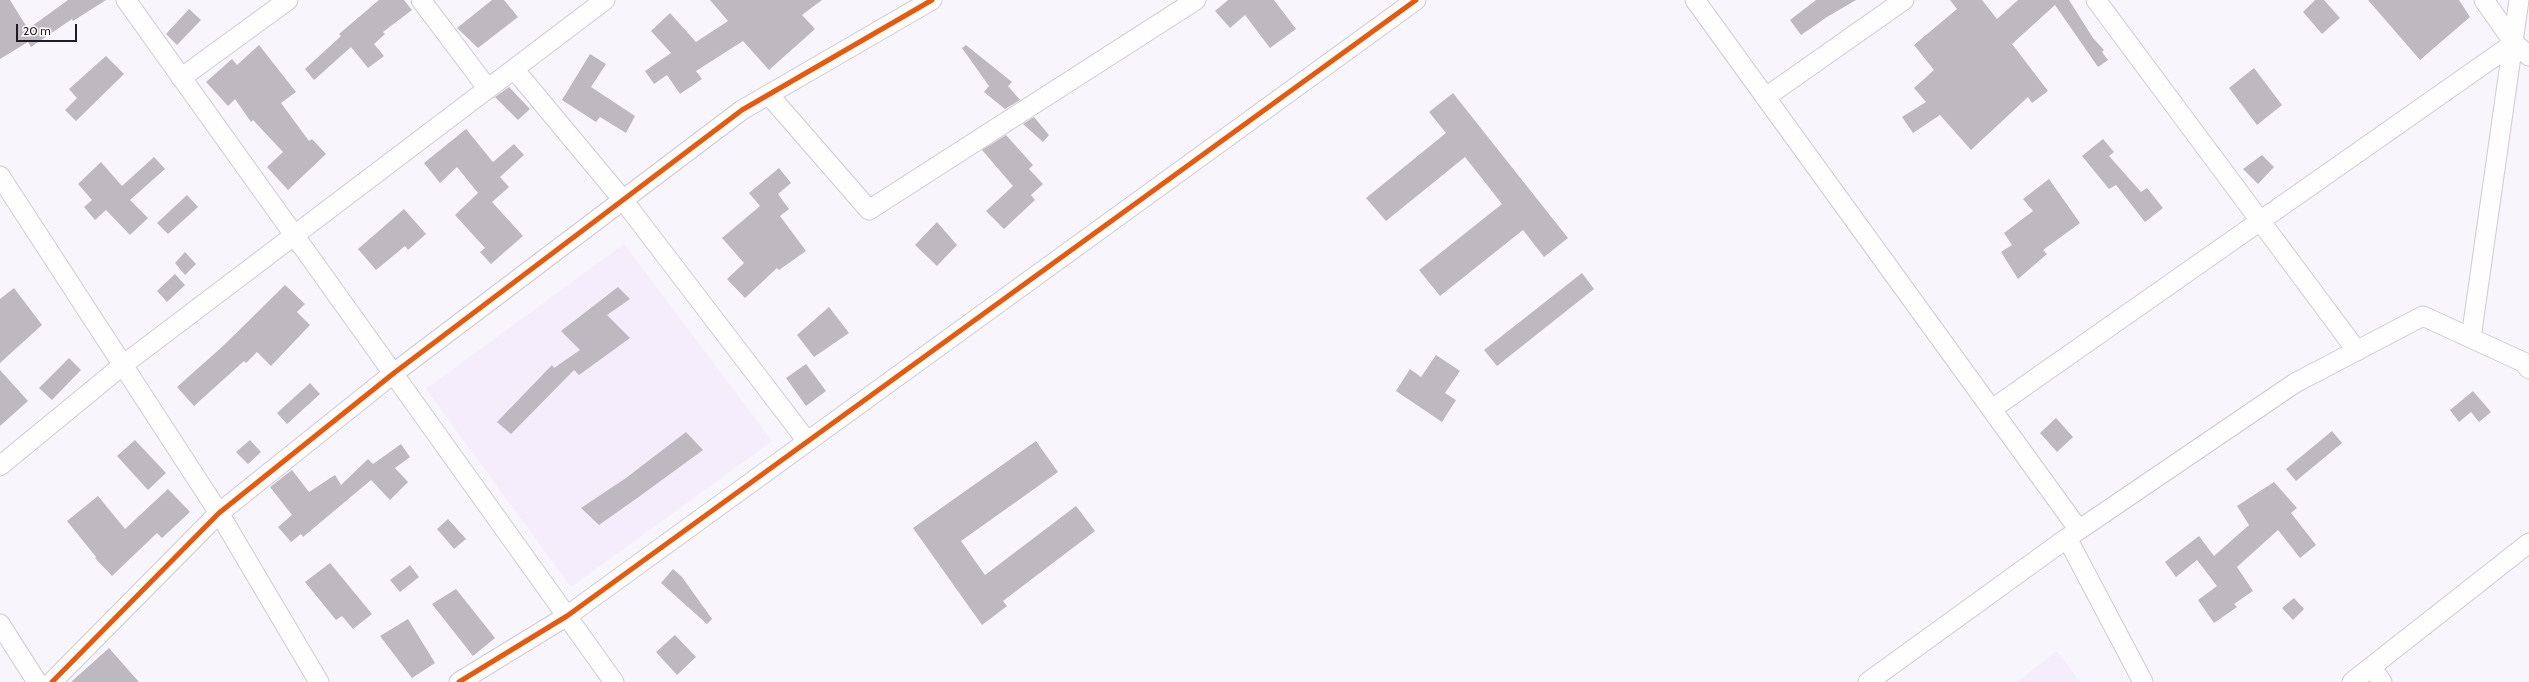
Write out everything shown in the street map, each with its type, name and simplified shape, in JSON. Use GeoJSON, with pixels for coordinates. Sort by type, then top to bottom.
{"type":"FeatureCollection","features":[{"type":"Feature","properties":{"kind":"street"},"geometry":{"type":"LineString","coordinates":[[126,0],[614,682]]}},
{"type":"Feature","properties":{"kind":"street"},"geometry":{"type":"LineString","coordinates":[[181,78],[288,0]]}},
{"type":"Feature","properties":{"kind":"street"},"geometry":{"type":"LineString","coordinates":[[421,0],[488,89]]}},
{"type":"Feature","properties":{"kind":"street"},"geometry":{"type":"LineString","coordinates":[[0,466],[123,365],[605,0]]}},
{"type":"Feature","properties":{"kind":"street"},"geometry":{"type":"LineString","coordinates":[[52,682],[219,513],[394,373],[742,110],[932,0]]}},
{"type":"Feature","properties":{"kind":"street"},"geometry":{"type":"LineString","coordinates":[[769,95],[869,210],[1196,0]]}},
{"type":"Feature","properties":{"kind":"street"},"geometry":{"type":"LineString","coordinates":[[459,682],[567,616],[1416,0]]}},
{"type":"Feature","properties":{"kind":"street"},"geometry":{"type":"LineString","coordinates":[[1695,0],[1992,410],[2073,534],[2143,682]]}},
{"type":"Feature","properties":{"kind":"street"},"geometry":{"type":"LineString","coordinates":[[1766,97],[1904,0]]}},
{"type":"Feature","properties":{"kind":"street"},"geometry":{"type":"LineString","coordinates":[[2096,0],[2357,351]]}},
{"type":"Feature","properties":{"kind":"street"},"geometry":{"type":"LineString","coordinates":[[2484,0],[2514,43],[2529,56]]}},
{"type":"Feature","properties":{"kind":"street"},"geometry":{"type":"LineString","coordinates":[[2471,338],[2519,0]]}},
{"type":"Feature","properties":{"kind":"street"},"geometry":{"type":"LineString","coordinates":[[1992,410],[2514,43]]}},
{"type":"Feature","properties":{"kind":"street"},"geometry":{"type":"LineString","coordinates":[[514,69],[623,200],[807,441]]}},
{"type":"Feature","properties":{"kind":"street"},"geometry":{"type":"LineString","coordinates":[[0,176],[219,513],[319,682]]}},
{"type":"Feature","properties":{"kind":"street"},"geometry":{"type":"LineString","coordinates":[[1868,682],[2073,534],[2295,383],[2422,316],[2522,362],[2529,369]]}},
{"type":"Feature","properties":{"kind":"street"},"geometry":{"type":"LineString","coordinates":[[2352,682],[2376,675],[2529,543]]}},
{"type":"Feature","properties":{"kind":"street"},"geometry":{"type":"LineString","coordinates":[[0,624],[37,682]]}},
{"type":"Feature","properties":{"kind":"shaded area"},"geometry":{"type":"Polygon","coordinates":[[[624,244],[772,441],[571,587],[426,389],[624,244]]]}},
{"type":"Feature","properties":{"kind":"shaded area"},"geometry":{"type":"Polygon","coordinates":[[[2057,651],[2080,682],[2017,682],[2057,651]]]}},
{"type":"Feature","properties":{"kind":"building"},"geometry":{"type":"Polygon","coordinates":[[[0,0],[10,0],[28,29],[68,0],[106,0],[73,21],[72,19],[31,47],[28,42],[0,59],[0,0]]]}},
{"type":"Feature","properties":{"kind":"building"},"geometry":{"type":"Polygon","coordinates":[[[379,0],[404,0],[412,10],[383,32],[385,34],[374,44],[384,56],[368,68],[351,47],[314,80],[305,69],[341,36],[339,34],[379,0]]]}},
{"type":"Feature","properties":{"kind":"building"},"geometry":{"type":"Polygon","coordinates":[[[492,0],[504,0],[518,17],[478,48],[457,28],[492,0]]]}},
{"type":"Feature","properties":{"kind":"building"},"geometry":{"type":"Polygon","coordinates":[[[710,0],[822,0],[802,15],[815,29],[769,70],[743,41],[696,71],[702,79],[680,94],[667,75],[654,84],[645,71],[671,53],[651,31],[670,13],[696,42],[728,21],[710,0]]]}},
{"type":"Feature","properties":{"kind":"building"},"geometry":{"type":"Polygon","coordinates":[[[1228,0],[1274,0],[1296,29],[1270,48],[1245,15],[1230,28],[1215,11],[1228,0]]]}},
{"type":"Feature","properties":{"kind":"building"},"geometry":{"type":"Polygon","coordinates":[[[1816,0],[1856,0],[1827,17],[1801,35],[1790,20],[1816,0]]]}},
{"type":"Feature","properties":{"kind":"building"},"geometry":{"type":"Polygon","coordinates":[[[1950,0],[1982,0],[1997,19],[2018,0],[2069,0],[2093,38],[2104,50],[2102,52],[2108,60],[2098,67],[2055,5],[2012,44],[2048,91],[2032,103],[2028,97],[1971,150],[1940,115],[1913,133],[1902,117],[1926,102],[1914,88],[1934,70],[1914,45],[1957,9],[1950,0]]]}},
{"type":"Feature","properties":{"kind":"building"},"geometry":{"type":"Polygon","coordinates":[[[2315,0],[2324,0],[2340,18],[2322,34],[2303,12],[2315,0]]]}},
{"type":"Feature","properties":{"kind":"building"},"geometry":{"type":"Polygon","coordinates":[[[2368,0],[2459,0],[2470,17],[2420,60],[2368,0]]]}},
{"type":"Feature","properties":{"kind":"building"},"geometry":{"type":"Polygon","coordinates":[[[189,9],[201,20],[177,45],[166,34],[189,9]]]}},
{"type":"Feature","properties":{"kind":"building"},"geometry":{"type":"Polygon","coordinates":[[[259,45],[296,92],[281,103],[309,141],[312,139],[326,154],[288,190],[267,167],[283,152],[253,120],[251,122],[235,99],[228,106],[206,82],[232,59],[237,65],[259,45]]]}},
{"type":"Feature","properties":{"kind":"building"},"geometry":{"type":"Polygon","coordinates":[[[966,45],[1012,82],[1008,86],[1020,100],[1005,109],[984,92],[989,86],[962,48],[966,45]]]}},
{"type":"Feature","properties":{"kind":"building"},"geometry":{"type":"Polygon","coordinates":[[[590,54],[606,64],[591,87],[635,116],[626,133],[600,117],[596,122],[562,100],[590,54]]]}},
{"type":"Feature","properties":{"kind":"building"},"geometry":{"type":"Polygon","coordinates":[[[106,56],[124,74],[76,121],[65,110],[77,98],[69,89],[106,56]]]}},
{"type":"Feature","properties":{"kind":"building"},"geometry":{"type":"Polygon","coordinates":[[[2254,68],[2282,105],[2257,125],[2229,88],[2254,68]]]}},
{"type":"Feature","properties":{"kind":"building"},"geometry":{"type":"Polygon","coordinates":[[[509,87],[530,109],[518,120],[495,97],[509,87]]]}},
{"type":"Feature","properties":{"kind":"building"},"geometry":{"type":"Polygon","coordinates":[[[1453,93],[1568,238],[1544,257],[1523,230],[1440,296],[1419,270],[1502,204],[1465,157],[1386,221],[1366,198],[1446,133],[1429,112],[1453,93]]]}},
{"type":"Feature","properties":{"kind":"building"},"geometry":{"type":"Polygon","coordinates":[[[1034,117],[1049,135],[1043,142],[1023,124],[1034,117]]]}},
{"type":"Feature","properties":{"kind":"building"},"geometry":{"type":"Polygon","coordinates":[[[466,129],[493,162],[514,144],[524,155],[500,177],[509,187],[492,202],[523,236],[491,264],[480,252],[485,248],[455,215],[478,193],[457,167],[440,183],[424,163],[466,129]]]}},
{"type":"Feature","properties":{"kind":"building"},"geometry":{"type":"Polygon","coordinates":[[[1006,135],[1033,165],[1029,169],[1043,184],[1031,195],[1035,200],[1004,229],[986,211],[1013,186],[982,150],[1006,135]]]}},
{"type":"Feature","properties":{"kind":"building"},"geometry":{"type":"Polygon","coordinates":[[[2103,139],[2114,152],[2109,156],[2141,192],[2147,188],[2163,208],[2145,222],[2116,185],[2109,189],[2082,156],[2103,139]]]}},
{"type":"Feature","properties":{"kind":"building"},"geometry":{"type":"Polygon","coordinates":[[[2262,155],[2274,167],[2258,184],[2243,169],[2262,155]]]}},
{"type":"Feature","properties":{"kind":"building"},"geometry":{"type":"Polygon","coordinates":[[[154,157],[165,169],[130,200],[148,218],[130,235],[106,210],[95,220],[84,207],[92,200],[78,184],[101,162],[122,186],[154,157]]]}},
{"type":"Feature","properties":{"kind":"building"},"geometry":{"type":"Polygon","coordinates":[[[779,168],[791,183],[778,194],[789,209],[780,216],[806,251],[779,270],[777,268],[745,298],[727,279],[744,263],[722,238],[760,206],[749,193],[779,168]]]}},
{"type":"Feature","properties":{"kind":"building"},"geometry":{"type":"Polygon","coordinates":[[[2049,179],[2080,223],[2043,250],[2047,254],[2018,279],[2001,252],[2012,245],[2004,233],[2033,211],[2023,199],[2049,179]]]}},
{"type":"Feature","properties":{"kind":"building"},"geometry":{"type":"Polygon","coordinates":[[[187,195],[198,207],[168,234],[157,223],[187,195]]]}},
{"type":"Feature","properties":{"kind":"building"},"geometry":{"type":"Polygon","coordinates":[[[404,209],[426,234],[408,250],[405,246],[376,270],[358,249],[404,209]]]}},
{"type":"Feature","properties":{"kind":"building"},"geometry":{"type":"Polygon","coordinates":[[[937,222],[957,245],[937,266],[915,245],[937,222]]]}},
{"type":"Feature","properties":{"kind":"building"},"geometry":{"type":"Polygon","coordinates":[[[185,252],[196,264],[185,275],[175,263],[185,252]]]}},
{"type":"Feature","properties":{"kind":"building"},"geometry":{"type":"Polygon","coordinates":[[[1582,273],[1594,289],[1497,366],[1484,350],[1582,273]]]}},
{"type":"Feature","properties":{"kind":"building"},"geometry":{"type":"Polygon","coordinates":[[[175,274],[185,285],[167,302],[157,291],[175,274]]]}},
{"type":"Feature","properties":{"kind":"building"},"geometry":{"type":"Polygon","coordinates":[[[285,285],[305,304],[297,312],[310,325],[271,366],[257,352],[246,363],[244,361],[194,406],[177,387],[223,346],[285,285]]]}},
{"type":"Feature","properties":{"kind":"building"},"geometry":{"type":"Polygon","coordinates":[[[618,287],[630,299],[607,315],[630,338],[579,375],[574,370],[511,434],[497,422],[552,365],[554,368],[580,350],[561,331],[618,287]]]}},
{"type":"Feature","properties":{"kind":"building"},"geometry":{"type":"Polygon","coordinates":[[[14,288],[42,325],[0,363],[0,299],[14,288]]]}},
{"type":"Feature","properties":{"kind":"building"},"geometry":{"type":"Polygon","coordinates":[[[829,307],[849,333],[814,357],[797,335],[829,307]]]}},
{"type":"Feature","properties":{"kind":"building"},"geometry":{"type":"Polygon","coordinates":[[[1436,355],[1460,371],[1445,393],[1456,400],[1442,422],[1396,391],[1410,369],[1421,377],[1436,355]]]}},
{"type":"Feature","properties":{"kind":"building"},"geometry":{"type":"Polygon","coordinates":[[[69,358],[81,370],[52,400],[39,388],[69,358]]]}},
{"type":"Feature","properties":{"kind":"building"},"geometry":{"type":"Polygon","coordinates":[[[806,364],[826,391],[806,406],[786,378],[806,364]]]}},
{"type":"Feature","properties":{"kind":"building"},"geometry":{"type":"Polygon","coordinates":[[[0,370],[28,401],[0,426],[0,370]]]}},
{"type":"Feature","properties":{"kind":"building"},"geometry":{"type":"Polygon","coordinates":[[[310,383],[320,394],[287,424],[277,413],[310,383]]]}},
{"type":"Feature","properties":{"kind":"building"},"geometry":{"type":"Polygon","coordinates":[[[2473,391],[2491,412],[2479,422],[2471,412],[2459,422],[2450,410],[2473,391]]]}},
{"type":"Feature","properties":{"kind":"building"},"geometry":{"type":"Polygon","coordinates":[[[2056,418],[2073,437],[2057,452],[2040,433],[2056,418]]]}},
{"type":"Feature","properties":{"kind":"building"},"geometry":{"type":"Polygon","coordinates":[[[2332,431],[2342,443],[2296,481],[2286,469],[2332,431]]]}},
{"type":"Feature","properties":{"kind":"building"},"geometry":{"type":"Polygon","coordinates":[[[686,432],[703,450],[640,496],[599,525],[581,508],[626,478],[686,432]]]}},
{"type":"Feature","properties":{"kind":"building"},"geometry":{"type":"Polygon","coordinates":[[[135,440],[166,473],[148,490],[117,456],[135,440]]]}},
{"type":"Feature","properties":{"kind":"building"},"geometry":{"type":"Polygon","coordinates":[[[250,440],[261,452],[248,464],[236,452],[250,440]]]}},
{"type":"Feature","properties":{"kind":"building"},"geometry":{"type":"Polygon","coordinates":[[[1036,441],[1058,472],[961,541],[985,575],[1076,506],[1095,531],[1003,601],[1007,606],[982,625],[913,528],[1036,441]]]}},
{"type":"Feature","properties":{"kind":"building"},"geometry":{"type":"Polygon","coordinates":[[[401,444],[410,457],[395,468],[408,482],[390,500],[371,480],[303,537],[301,534],[291,542],[278,527],[292,515],[270,487],[292,470],[309,492],[335,475],[341,485],[368,459],[373,464],[401,444]]]}},
{"type":"Feature","properties":{"kind":"building"},"geometry":{"type":"Polygon","coordinates":[[[2274,482],[2297,508],[2291,513],[2316,545],[2300,558],[2278,530],[2237,567],[2253,591],[2234,604],[2237,607],[2214,623],[2198,600],[2217,586],[2197,560],[2176,577],[2165,562],[2199,536],[2214,556],[2249,525],[2237,506],[2274,482]]]}},
{"type":"Feature","properties":{"kind":"building"},"geometry":{"type":"Polygon","coordinates":[[[168,489],[190,512],[162,538],[157,533],[112,576],[95,558],[96,557],[67,521],[98,496],[125,529],[168,489]]]}},
{"type":"Feature","properties":{"kind":"building"},"geometry":{"type":"Polygon","coordinates":[[[448,519],[466,539],[454,549],[437,529],[448,519]]]}},
{"type":"Feature","properties":{"kind":"building"},"geometry":{"type":"Polygon","coordinates":[[[330,563],[372,614],[353,629],[342,616],[336,620],[305,582],[330,563]]]}},
{"type":"Feature","properties":{"kind":"building"},"geometry":{"type":"Polygon","coordinates":[[[410,565],[419,577],[400,592],[390,580],[410,565]]]}},
{"type":"Feature","properties":{"kind":"building"},"geometry":{"type":"Polygon","coordinates":[[[673,569],[682,577],[712,619],[707,624],[661,583],[673,569]]]}},
{"type":"Feature","properties":{"kind":"building"},"geometry":{"type":"Polygon","coordinates":[[[456,589],[495,638],[473,656],[432,604],[456,589]]]}},
{"type":"Feature","properties":{"kind":"building"},"geometry":{"type":"Polygon","coordinates":[[[2294,598],[2304,609],[2293,620],[2282,608],[2294,598]]]}},
{"type":"Feature","properties":{"kind":"building"},"geometry":{"type":"Polygon","coordinates":[[[408,619],[435,663],[412,678],[380,636],[408,619]]]}},
{"type":"Feature","properties":{"kind":"building"},"geometry":{"type":"Polygon","coordinates":[[[675,635],[696,657],[677,675],[656,652],[675,635]]]}},
{"type":"Feature","properties":{"kind":"building"},"geometry":{"type":"Polygon","coordinates":[[[109,648],[139,682],[71,682],[109,648]]]}},
{"type":"Feature","properties":{"kind":"cycle path"},"geometry":{"type":"LineString","coordinates":[[52,682],[219,513],[394,373],[742,110],[932,0]]}},
{"type":"Feature","properties":{"kind":"cycle path"},"geometry":{"type":"LineString","coordinates":[[459,682],[567,616],[1416,0]]}}]}
